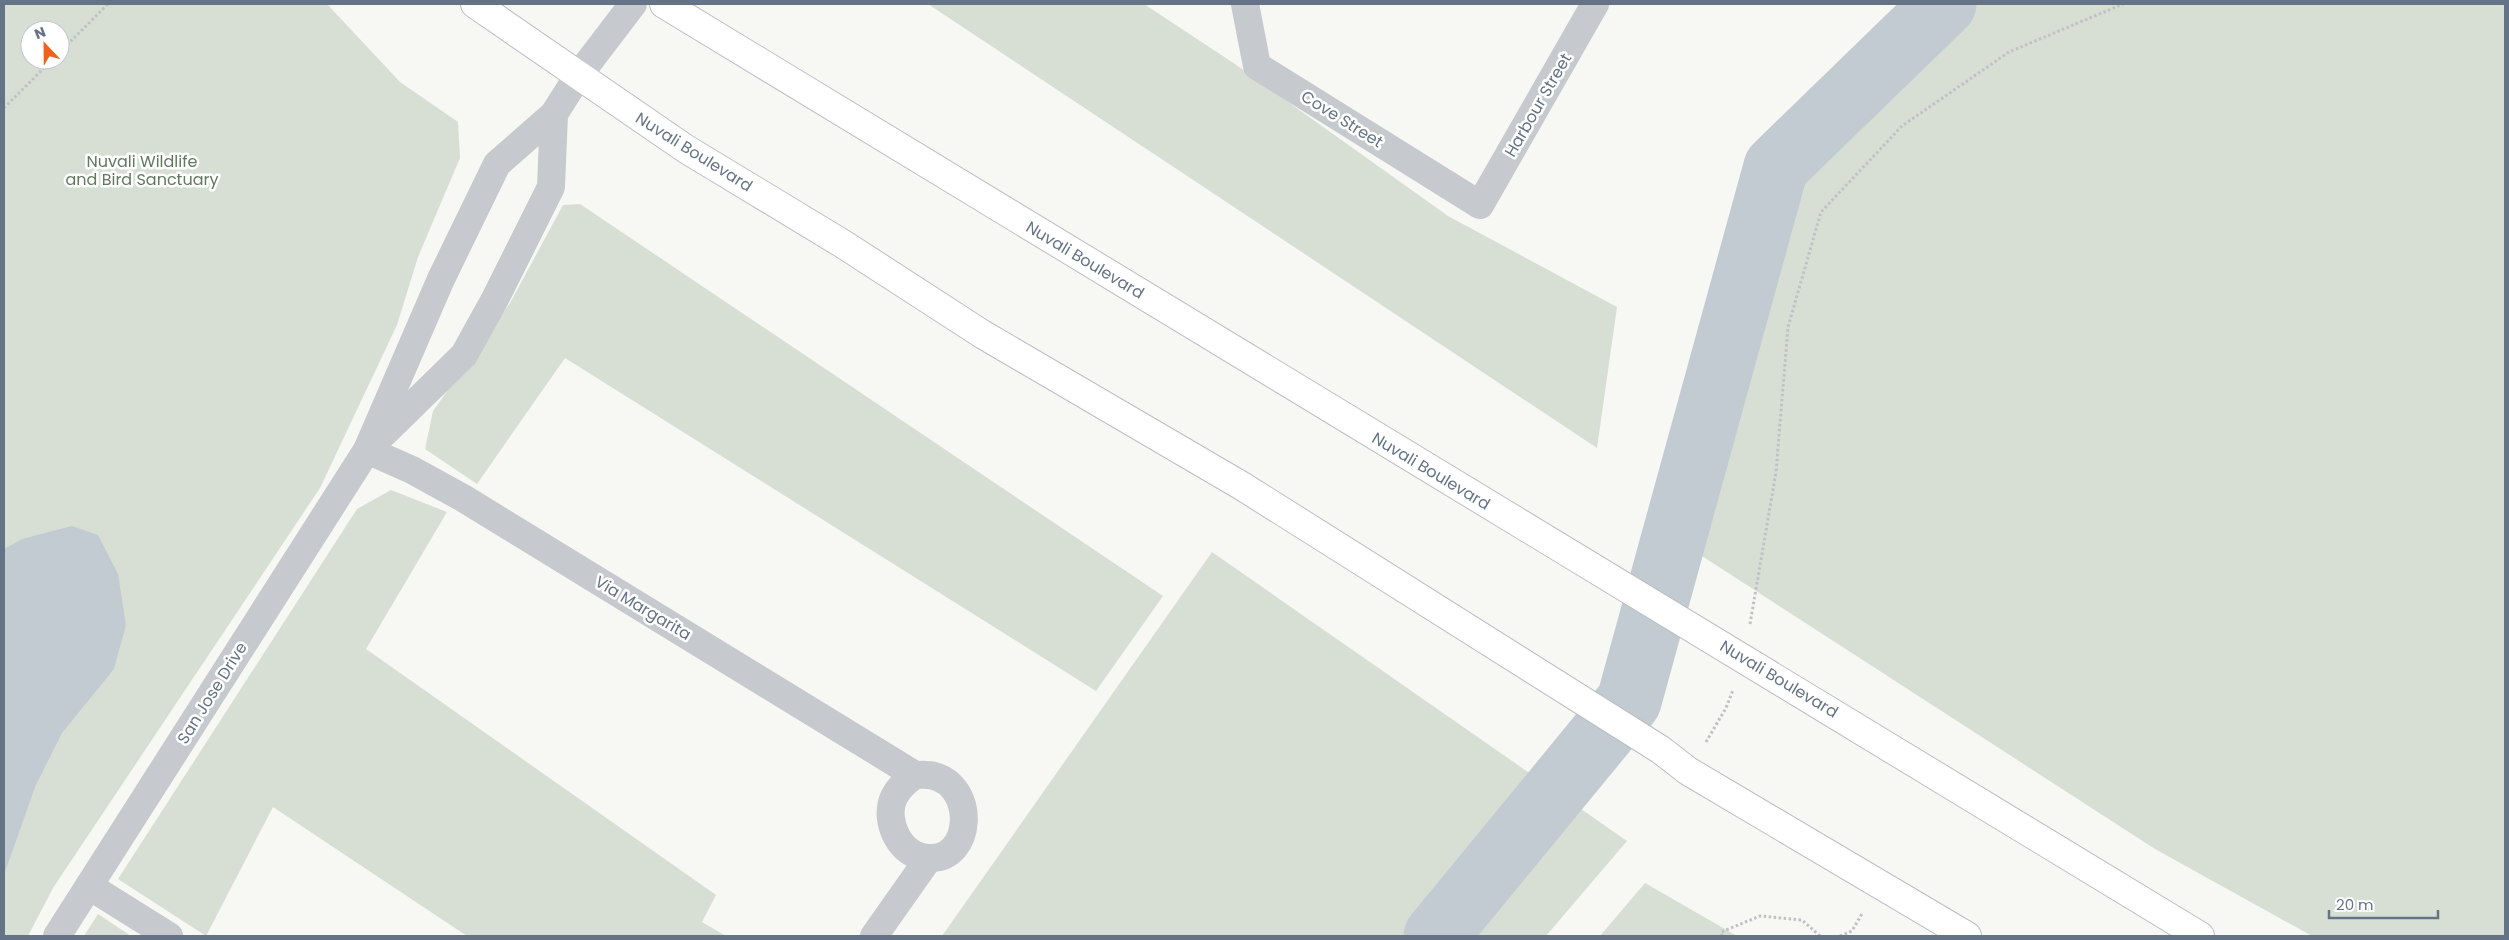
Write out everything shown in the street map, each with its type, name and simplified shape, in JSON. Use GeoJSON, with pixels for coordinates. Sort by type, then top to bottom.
{"type":"FeatureCollection","features":[{"type":"Feature","properties":{"kind":"street","name":"Nuvali Boulevard"},"geometry":{"type":"LineString","coordinates":[[475,4],[686,149],[843,244],[982,334],[1242,486],[1534,672],[1661,750],[1688,770],[1966,936]]}},
{"type":"Feature","properties":{"kind":"street"},"geometry":{"type":"LineString","coordinates":[[367,450],[441,279],[497,164],[554,114],[578,76],[633,4]]}},
{"type":"Feature","properties":{"kind":"street","name":"Nuvali Boulevard"},"geometry":{"type":"LineString","coordinates":[[664,4],[1591,568],[1745,658],[2200,936]]}},
{"type":"Feature","properties":{"kind":"street","name":"Cove Street"},"geometry":{"type":"LineString","coordinates":[[1245,4],[1257,66],[1480,205]]}},
{"type":"Feature","properties":{"kind":"street","name":"Harbour Street"},"geometry":{"type":"LineString","coordinates":[[1480,205],[1595,4]]}},
{"type":"Feature","properties":{"kind":"street"},"geometry":{"type":"LineString","coordinates":[[367,450],[464,355],[495,299],[551,187],[554,114]]}},
{"type":"Feature","properties":{"kind":"street","name":"Via Margarita"},"geometry":{"type":"LineString","coordinates":[[367,450],[412,470],[463,498],[915,774]]}},
{"type":"Feature","properties":{"kind":"street","name":"San Jose Drive"},"geometry":{"type":"LineString","coordinates":[[58,936],[367,450]]}},
{"type":"Feature","properties":{"kind":"street"},"geometry":{"type":"LineString","coordinates":[[915,774],[934,776],[951,785],[962,802],[965,821],[959,839],[946,854],[929,858],[914,853],[901,843],[893,830],[890,814],[894,798],[902,784],[915,774]]}},
{"type":"Feature","properties":{"kind":"street"},"geometry":{"type":"LineString","coordinates":[[874,936],[929,858]]}},
{"type":"Feature","properties":{"kind":"street"},"geometry":{"type":"LineString","coordinates":[[89,886],[169,936]]}},
{"type":"Feature","properties":{"kind":"path"},"geometry":{"type":"LineString","coordinates":[[70,42],[108,4]]}},
{"type":"Feature","properties":{"kind":"path"},"geometry":{"type":"LineString","coordinates":[[1688,770],[1726,708],[1745,658],[1776,472],[1788,327],[1821,212],[1902,126],[2009,52],[2124,4]]}},
{"type":"Feature","properties":{"kind":"path"},"geometry":{"type":"LineString","coordinates":[[4,108],[42,70]]}},
{"type":"Feature","properties":{"kind":"path"},"geometry":{"type":"LineString","coordinates":[[1722,936],[1721,932],[1760,916],[1802,920],[1820,936]]}},
{"type":"Feature","properties":{"kind":"green space","name":"Nuvali Wildlife and Bird Sanctuary"},"geometry":{"type":"Polygon","coordinates":[[[4,4],[327,4],[400,82],[458,122],[460,158],[418,257],[397,325],[320,488],[53,888],[28,936],[4,936],[4,4]]]}},
{"type":"Feature","properties":{"kind":"green space"},"geometry":{"type":"Polygon","coordinates":[[[928,4],[1144,4],[1235,64],[1448,216],[1617,307],[1597,448],[928,4]]]}},
{"type":"Feature","properties":{"kind":"green space"},"geometry":{"type":"Polygon","coordinates":[[[1944,4],[2505,4],[2505,936],[2312,936],[2155,849],[1674,538],[1776,167],[1944,4]]]}},
{"type":"Feature","properties":{"kind":"green space"},"geometry":{"type":"Polygon","coordinates":[[[580,204],[1163,596],[1096,691],[565,358],[477,484],[425,449],[433,411],[510,303],[563,205],[580,204]]]}},
{"type":"Feature","properties":{"kind":"green space"},"geometry":{"type":"Polygon","coordinates":[[[391,490],[447,512],[366,649],[716,895],[702,922],[726,936],[467,936],[273,807],[206,936],[118,879],[357,509],[391,490]]]}},
{"type":"Feature","properties":{"kind":"green space"},"geometry":{"type":"Polygon","coordinates":[[[1212,552],[1627,841],[1546,936],[942,936],[1212,552]]]}},
{"type":"Feature","properties":{"kind":"green space"},"geometry":{"type":"Polygon","coordinates":[[[1645,883],[1737,936],[1600,936],[1645,883]]]}},
{"type":"Feature","properties":{"kind":"green space"},"geometry":{"type":"Polygon","coordinates":[[[98,914],[131,936],[84,936],[98,914]]]}},
{"type":"Feature","properties":{"kind":"shaded area"},"geometry":{"type":"Polygon","coordinates":[[[72,526],[98,535],[118,574],[126,625],[114,669],[62,733],[35,787],[4,875],[4,549],[22,539],[72,526]]]}},
{"type":"Feature","properties":{"kind":"waterway"},"geometry":{"type":"LineString","coordinates":[[1436,936],[1629,701],[1776,167],[1944,4]]}}]}
